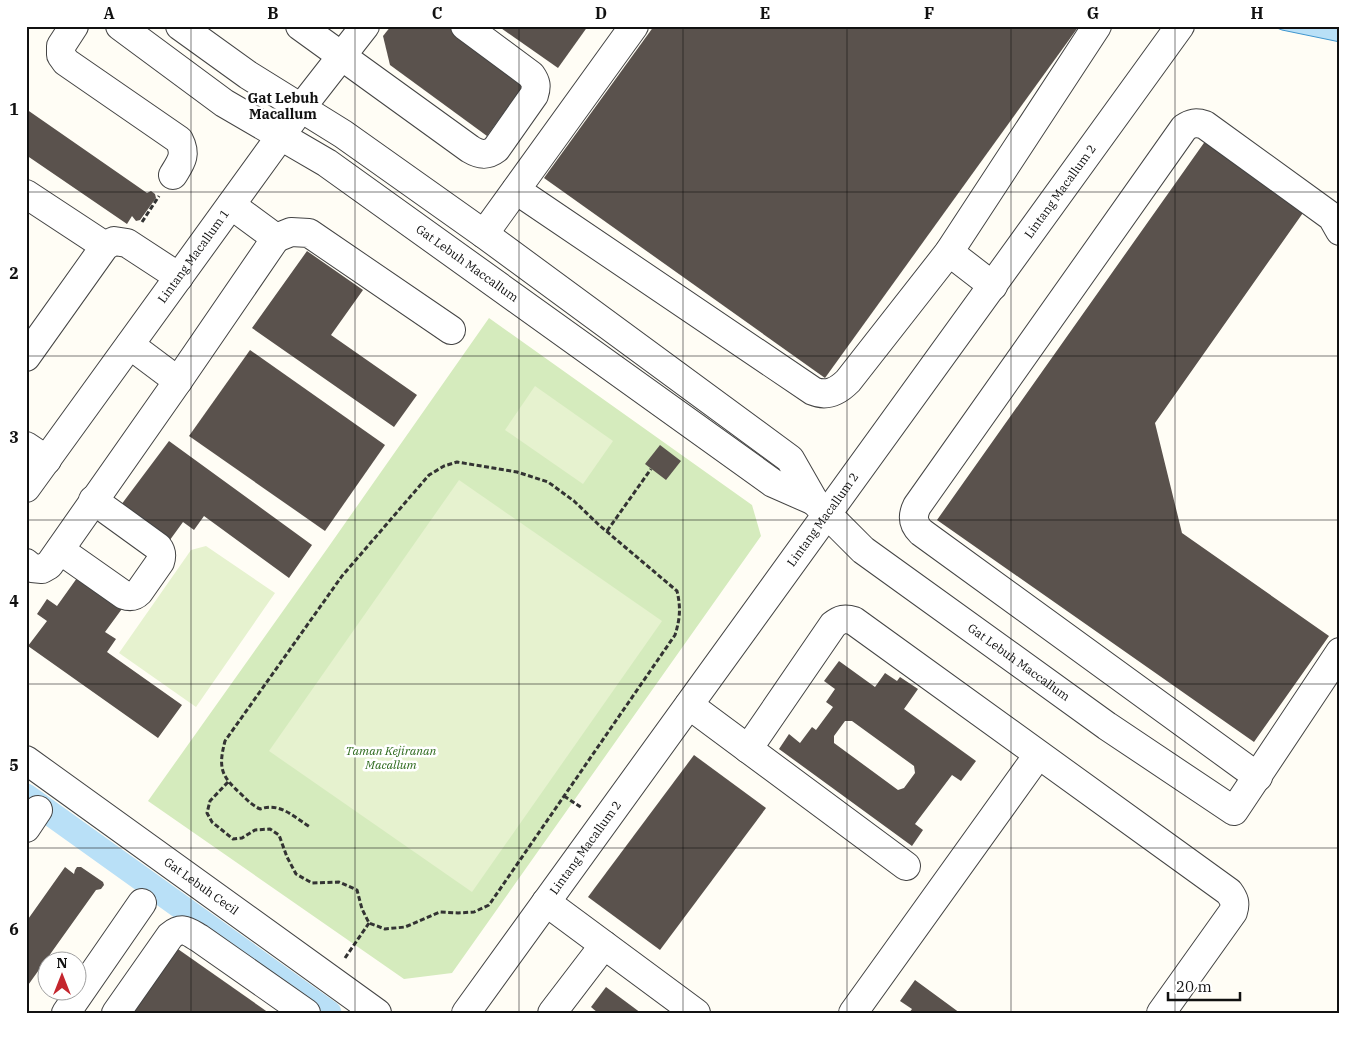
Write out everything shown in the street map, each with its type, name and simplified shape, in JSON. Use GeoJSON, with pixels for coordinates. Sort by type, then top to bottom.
{"type":"FeatureCollection","features":[{"type":"Feature","properties":{"kind":"street"},"geometry":{"type":"LineString","coordinates":[[74,26],[62,46],[61,55],[66,62],[179,140],[183,148],[183,160],[173,175]]}},
{"type":"Feature","properties":{"kind":"street","name":"Gat Lebuh Maccallum"},"geometry":{"type":"LineString","coordinates":[[120,26],[224,103],[327,163],[773,483],[820,507]]}},
{"type":"Feature","properties":{"kind":"street","name":"Gat Lebuh Maccallum"},"geometry":{"type":"LineString","coordinates":[[180,26],[248,75],[343,134],[484,234],[790,460],[820,507],[863,550],[1107,726],[1234,811],[1258,777]]}},
{"type":"Feature","properties":{"kind":"street"},"geometry":{"type":"LineString","coordinates":[[300,26],[470,149],[483,155],[491,153],[496,148],[534,95],[536,88],[535,81],[531,75],[465,26]]}},
{"type":"Feature","properties":{"kind":"street","name":"Lintang Macallum 1"},"geometry":{"type":"LineString","coordinates":[[26,488],[36,453],[130,344],[301,108],[364,26]]}},
{"type":"Feature","properties":{"kind":"street"},"geometry":{"type":"LineString","coordinates":[[484,234],[634,26]]}},
{"type":"Feature","properties":{"kind":"street"},"geometry":{"type":"LineString","coordinates":[[516,190],[804,385],[820,394],[839,390],[949,252],[1097,26]]}},
{"type":"Feature","properties":{"kind":"street","name":"Lintang Macallum 2"},"geometry":{"type":"LineString","coordinates":[[466,1013],[689,705],[820,507],[993,286],[1172,29]]}},
{"type":"Feature","properties":{"kind":"street"},"geometry":{"type":"LineString","coordinates":[[1340,231],[1332,217],[1205,125],[1198,122],[1184,128],[917,506],[913,520],[921,532],[1258,777],[1340,652]]}},
{"type":"Feature","properties":{"kind":"street"},"geometry":{"type":"LineString","coordinates":[[26,194],[116,245],[179,277]]}},
{"type":"Feature","properties":{"kind":"street"},"geometry":{"type":"LineString","coordinates":[[231,205],[276,238]]}},
{"type":"Feature","properties":{"kind":"street"},"geometry":{"type":"LineString","coordinates":[[26,563],[32,568],[42,569],[48,565],[60,550],[276,238],[291,232],[309,233],[451,330]]}},
{"type":"Feature","properties":{"kind":"street"},"geometry":{"type":"LineString","coordinates":[[26,357],[116,245]]}},
{"type":"Feature","properties":{"kind":"street"},"geometry":{"type":"LineString","coordinates":[[949,252],[993,286]]}},
{"type":"Feature","properties":{"kind":"street"},"geometry":{"type":"LineString","coordinates":[[130,344],[178,381]]}},
{"type":"Feature","properties":{"kind":"street"},"geometry":{"type":"LineString","coordinates":[[60,550],[129,597],[135,596],[139,592],[160,562],[162,557],[158,547],[93,500]]}},
{"type":"Feature","properties":{"kind":"street"},"geometry":{"type":"LineString","coordinates":[[748,749],[833,625],[839,620],[847,618],[854,621],[1229,892],[1235,905],[1233,912],[1161,1013]]}},
{"type":"Feature","properties":{"kind":"street"},"geometry":{"type":"LineString","coordinates":[[689,705],[906,866]]}},
{"type":"Feature","properties":{"kind":"street"},"geometry":{"type":"LineString","coordinates":[[853,1013],[1038,755]]}},
{"type":"Feature","properties":{"kind":"street","name":"Gat Lebuh Cecil"},"geometry":{"type":"LineString","coordinates":[[26,760],[377,1013]]}},
{"type":"Feature","properties":{"kind":"street"},"geometry":{"type":"LineString","coordinates":[[546,902],[696,1013]]}},
{"type":"Feature","properties":{"kind":"street"},"geometry":{"type":"LineString","coordinates":[[66,1013],[142,903]]}},
{"type":"Feature","properties":{"kind":"street"},"geometry":{"type":"LineString","coordinates":[[116,1013],[170,936],[175,931],[183,930],[199,938],[306,1013]]}},
{"type":"Feature","properties":{"kind":"street"},"geometry":{"type":"LineString","coordinates":[[552,1013],[604,944]]}},
{"type":"Feature","properties":{"kind":"path"},"geometry":{"type":"LineString","coordinates":[[116,245],[173,175]]}},
{"type":"Feature","properties":{"kind":"path"},"geometry":{"type":"LineString","coordinates":[[228,782],[210,801],[206,813],[212,822],[233,839],[242,838],[256,830],[270,829],[279,835],[287,858],[296,874],[312,883],[339,882],[357,890],[362,909],[369,923],[385,929],[405,927],[440,912],[474,912],[489,905],[675,635],[680,604],[677,591],[574,501],[548,482],[517,472],[457,462],[444,466],[429,475],[342,576],[225,741],[221,756],[223,774],[228,782],[260,809],[268,806],[280,808],[310,827]]}},
{"type":"Feature","properties":{"kind":"path"},"geometry":{"type":"LineString","coordinates":[[607,531],[652,469]]}},
{"type":"Feature","properties":{"kind":"path"},"geometry":{"type":"LineString","coordinates":[[330,979],[369,923]]}},
{"type":"Feature","properties":{"kind":"green space","name":"Taman Kejiranan Macallum"},"geometry":{"type":"Polygon","coordinates":[[[489,318],[752,505],[761,536],[452,973],[404,979],[148,801],[489,318]]]}},
{"type":"Feature","properties":{"kind":"green space"},"geometry":{"type":"Polygon","coordinates":[[[535,386],[613,441],[583,484],[505,430],[535,386]]]}},
{"type":"Feature","properties":{"kind":"green space"},"geometry":{"type":"Polygon","coordinates":[[[459,480],[662,621],[472,892],[269,751],[459,480]]]}},
{"type":"Feature","properties":{"kind":"green space"},"geometry":{"type":"Polygon","coordinates":[[[206,546],[275,593],[196,707],[119,653],[191,550],[206,546]]]}},
{"type":"Feature","properties":{"kind":"water"},"geometry":{"type":"Polygon","coordinates":[[[1272,26],[1340,26],[1340,42],[1282,30],[1272,26]]]}},
{"type":"Feature","properties":{"kind":"building"},"geometry":{"type":"Polygon","coordinates":[[[391,26],[449,26],[521,77],[521,89],[487,136],[390,65],[383,36],[391,26]]]}},
{"type":"Feature","properties":{"kind":"building"},"geometry":{"type":"Polygon","coordinates":[[[498,26],[588,26],[558,68],[498,26]]]}},
{"type":"Feature","properties":{"kind":"building"},"geometry":{"type":"Polygon","coordinates":[[[654,26],[1079,26],[825,378],[544,178],[654,26]]]}},
{"type":"Feature","properties":{"kind":"building"},"geometry":{"type":"Polygon","coordinates":[[[26,109],[147,193],[151,191],[155,194],[156,198],[140,220],[136,221],[132,216],[127,224],[26,155],[26,109]]]}},
{"type":"Feature","properties":{"kind":"building"},"geometry":{"type":"Polygon","coordinates":[[[1206,140],[1305,210],[1155,423],[1182,533],[1329,636],[1254,742],[937,520],[1206,140]]]}},
{"type":"Feature","properties":{"kind":"building"},"geometry":{"type":"Polygon","coordinates":[[[307,251],[363,290],[331,335],[417,395],[394,427],[252,328],[307,251]]]}},
{"type":"Feature","properties":{"kind":"building"},"geometry":{"type":"Polygon","coordinates":[[[250,350],[385,445],[325,531],[189,436],[250,350]]]}},
{"type":"Feature","properties":{"kind":"building"},"geometry":{"type":"Polygon","coordinates":[[[169,441],[312,545],[289,578],[204,516],[194,530],[183,522],[167,544],[118,509],[169,441]]]}},
{"type":"Feature","properties":{"kind":"building"},"geometry":{"type":"Polygon","coordinates":[[[660,445],[681,461],[666,480],[645,464],[660,445]]]}},
{"type":"Feature","properties":{"kind":"building"},"geometry":{"type":"Polygon","coordinates":[[[82,571],[127,602],[105,632],[116,639],[107,652],[182,705],[158,738],[28,646],[47,621],[37,614],[47,599],[57,606],[82,571]]]}},
{"type":"Feature","properties":{"kind":"building"},"geometry":{"type":"Polygon","coordinates":[[[839,661],[875,687],[885,673],[897,681],[900,677],[918,689],[904,709],[976,761],[961,781],[952,775],[915,824],[923,830],[912,846],[779,749],[789,734],[800,743],[812,727],[816,730],[833,707],[826,702],[835,689],[824,681],[839,661]],[[845,721],[834,736],[834,743],[898,790],[904,788],[915,773],[914,766],[852,721],[845,721]]]}},
{"type":"Feature","properties":{"kind":"building"},"geometry":{"type":"Polygon","coordinates":[[[694,755],[766,808],[660,950],[588,897],[694,755]]]}},
{"type":"Feature","properties":{"kind":"building"},"geometry":{"type":"Polygon","coordinates":[[[65,867],[74,874],[77,867],[81,867],[103,882],[104,885],[101,889],[96,890],[52,952],[38,952],[38,971],[26,988],[26,922],[65,867]]]}},
{"type":"Feature","properties":{"kind":"building"},"geometry":{"type":"Polygon","coordinates":[[[175,947],[269,1013],[122,1013],[175,947]]]}},
{"type":"Feature","properties":{"kind":"building"},"geometry":{"type":"Polygon","coordinates":[[[915,980],[960,1013],[909,1013],[912,1009],[900,1001],[915,980]]]}},
{"type":"Feature","properties":{"kind":"building"},"geometry":{"type":"Polygon","coordinates":[[[606,987],[641,1013],[598,1013],[591,1007],[606,987]]]}},
{"type":"Feature","properties":{"kind":"waterway"},"geometry":{"type":"LineString","coordinates":[[26,796],[329,1013]]}},
{"type":"Feature","properties":{"kind":"district","name":"Gat Lebuh Macallum"},"geometry":{"type":"Point","coordinates":[283,106]}}]}
